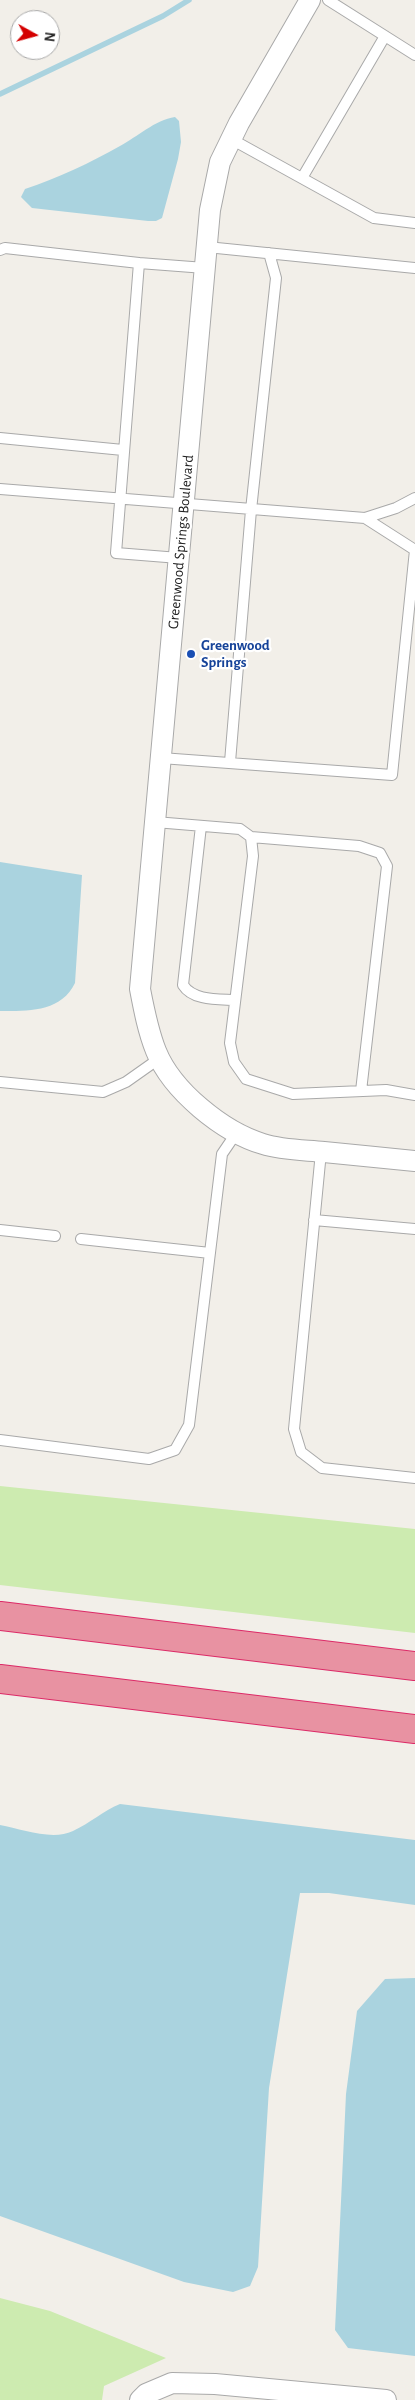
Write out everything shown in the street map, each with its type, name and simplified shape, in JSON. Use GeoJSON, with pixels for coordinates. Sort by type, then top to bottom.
{"type":"FeatureCollection","features":[{"type":"Feature","properties":{"kind":"highway"},"geometry":{"type":"LineString","coordinates":[[0,1616],[415,1666]]}},
{"type":"Feature","properties":{"kind":"highway"},"geometry":{"type":"LineString","coordinates":[[199,1640],[415,1655]]}},
{"type":"Feature","properties":{"kind":"highway"},"geometry":{"type":"LineString","coordinates":[[0,1679],[415,1729]]}},
{"type":"Feature","properties":{"kind":"highway"},"geometry":{"type":"LineString","coordinates":[[330,1718],[415,1733]]}},
{"type":"Feature","properties":{"kind":"street","name":"Greenwood Springs Boulevard"},"geometry":{"type":"LineString","coordinates":[[310,0],[220,162],[210,210],[140,988],[146,1021],[160,1058],[186,1097],[237,1132],[263,1144],[321,1152],[415,1161]]}},
{"type":"Feature","properties":{"kind":"street"},"geometry":{"type":"LineString","coordinates":[[140,2400],[146,2394],[172,2383],[231,2393],[386,2400]]}},
{"type":"Feature","properties":{"kind":"lane"},"geometry":{"type":"LineString","coordinates":[[328,0],[415,55]]}},
{"type":"Feature","properties":{"kind":"lane"},"geometry":{"type":"LineString","coordinates":[[302,178],[385,36]]}},
{"type":"Feature","properties":{"kind":"lane"},"geometry":{"type":"LineString","coordinates":[[232,139],[374,218],[415,223]]}},
{"type":"Feature","properties":{"kind":"lane"},"geometry":{"type":"LineString","coordinates":[[207,247],[415,268]]}},
{"type":"Feature","properties":{"kind":"lane"},"geometry":{"type":"LineString","coordinates":[[0,250],[5,248],[139,263],[206,268]]}},
{"type":"Feature","properties":{"kind":"lane"},"geometry":{"type":"LineString","coordinates":[[230,762],[251,510],[276,278],[269,253]]}},
{"type":"Feature","properties":{"kind":"lane"},"geometry":{"type":"LineString","coordinates":[[139,263],[116,553],[180,558]]}},
{"type":"Feature","properties":{"kind":"lane"},"geometry":{"type":"LineString","coordinates":[[0,438],[123,450]]}},
{"type":"Feature","properties":{"kind":"lane"},"geometry":{"type":"LineString","coordinates":[[0,489],[365,518],[396,508],[415,498]]}},
{"type":"Feature","properties":{"kind":"lane"},"geometry":{"type":"LineString","coordinates":[[161,758],[392,775],[415,550],[365,518]]}},
{"type":"Feature","properties":{"kind":"lane"},"geometry":{"type":"LineString","coordinates":[[155,822],[240,829],[251,836],[359,846],[380,853],[387,866],[360,1092]]}},
{"type":"Feature","properties":{"kind":"lane"},"geometry":{"type":"LineString","coordinates":[[201,826],[183,985],[186,990],[198,997],[235,1000]]}},
{"type":"Feature","properties":{"kind":"lane"},"geometry":{"type":"LineString","coordinates":[[251,836],[253,856],[230,1043],[234,1062],[246,1079],[293,1094],[386,1090],[415,1095]]}},
{"type":"Feature","properties":{"kind":"lane"},"geometry":{"type":"LineString","coordinates":[[0,1082],[103,1092],[126,1082],[160,1058]]}},
{"type":"Feature","properties":{"kind":"lane"},"geometry":{"type":"LineString","coordinates":[[0,1440],[149,1458],[175,1450],[190,1425],[222,1154],[237,1132]]}},
{"type":"Feature","properties":{"kind":"lane"},"geometry":{"type":"LineString","coordinates":[[321,1152],[294,1429],[300,1452],[322,1468],[415,1478]]}},
{"type":"Feature","properties":{"kind":"lane"},"geometry":{"type":"LineString","coordinates":[[314,1220],[415,1229]]}},
{"type":"Feature","properties":{"kind":"lane"},"geometry":{"type":"LineString","coordinates":[[0,1230],[55,1236]]}},
{"type":"Feature","properties":{"kind":"lane"},"geometry":{"type":"LineString","coordinates":[[81,1238],[210,1252]]}},
{"type":"Feature","properties":{"kind":"green space"},"geometry":{"type":"Polygon","coordinates":[[[0,1486],[415,1529],[415,1633],[0,1585],[0,1486]]]}},
{"type":"Feature","properties":{"kind":"green space"},"geometry":{"type":"Polygon","coordinates":[[[0,2298],[50,2311],[166,2358],[104,2386],[102,2400],[0,2400],[0,2298]]]}},
{"type":"Feature","properties":{"kind":"water"},"geometry":{"type":"Polygon","coordinates":[[[175,117],[179,121],[181,142],[162,218],[156,221],[148,221],[32,208],[21,197],[25,189],[85,164],[120,146],[153,125],[175,117]]]}},
{"type":"Feature","properties":{"kind":"water"},"geometry":{"type":"Polygon","coordinates":[[[0,862],[82,875],[75,983],[69,993],[53,1005],[33,1010],[0,1011],[0,862]]]}},
{"type":"Feature","properties":{"kind":"water"},"geometry":{"type":"Polygon","coordinates":[[[120,1804],[415,1840],[415,1905],[329,1893],[300,1893],[269,2088],[258,2267],[250,2286],[233,2292],[184,2282],[0,2216],[0,1825],[46,1835],[65,1834],[120,1804]]]}},
{"type":"Feature","properties":{"kind":"water"},"geometry":{"type":"Polygon","coordinates":[[[415,1978],[415,2356],[348,2348],[335,2330],[346,2094],[357,2011],[385,1979],[415,1978]]]}},
{"type":"Feature","properties":{"kind":"waterway"},"geometry":{"type":"LineString","coordinates":[[0,94],[163,16],[189,0]]}},
{"type":"Feature","properties":{"kind":"place","name":"Greenwood Springs"},"geometry":{"type":"Point","coordinates":[191,654]}}]}
